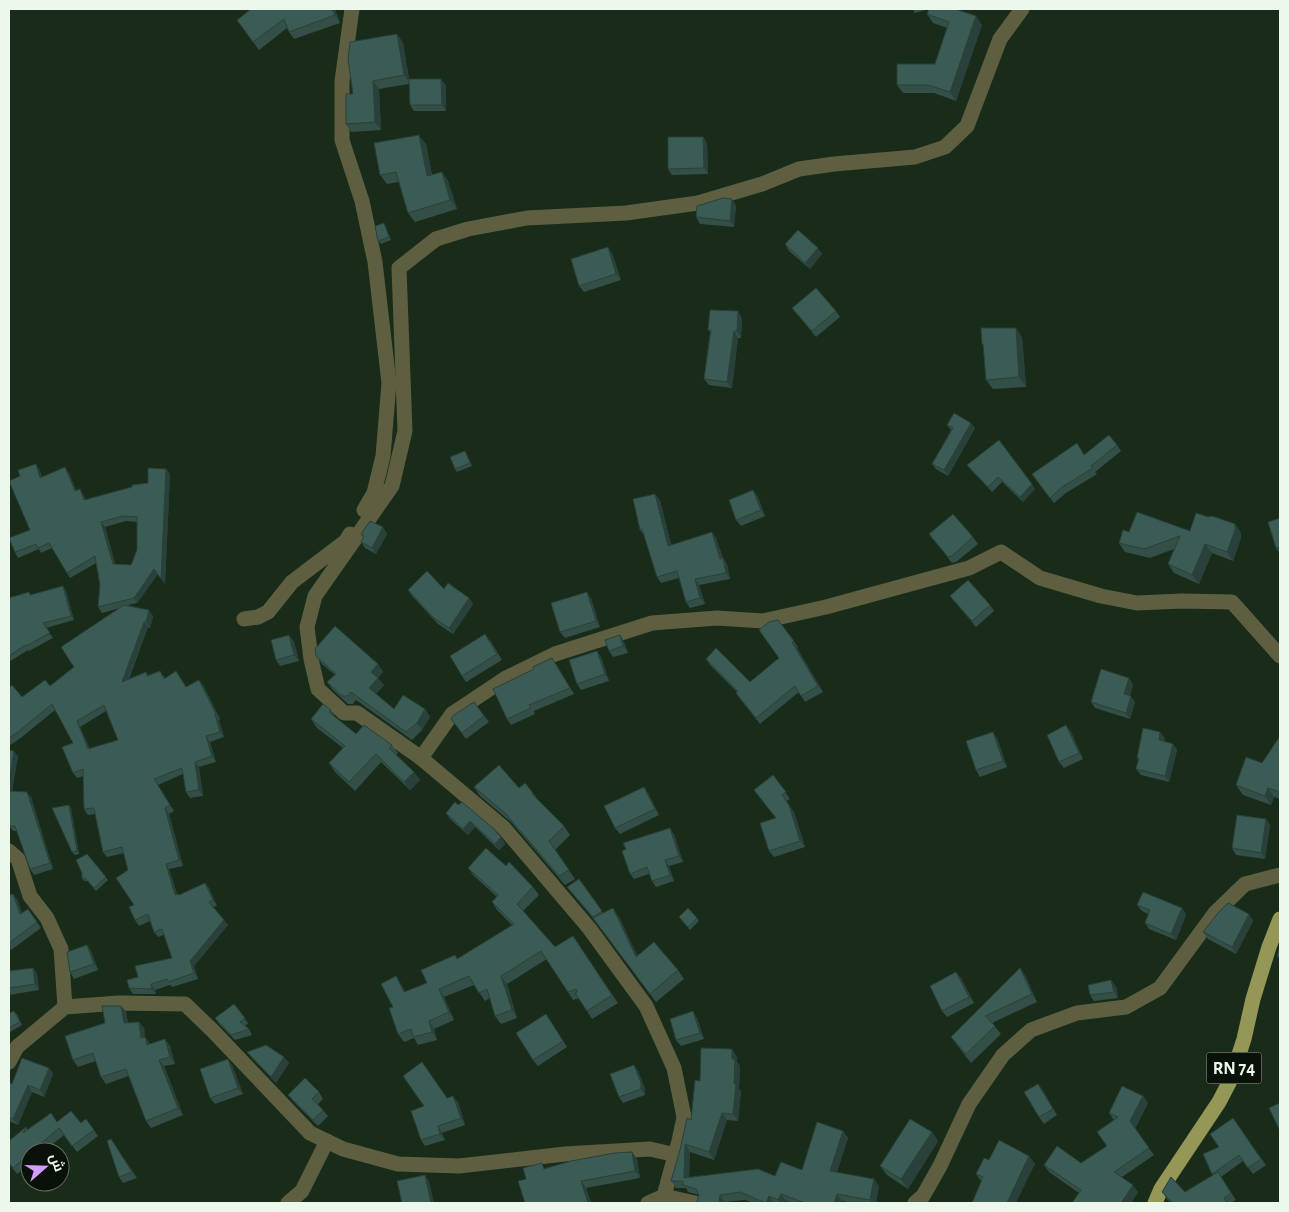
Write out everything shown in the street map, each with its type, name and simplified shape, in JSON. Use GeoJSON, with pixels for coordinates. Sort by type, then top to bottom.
{"type":"FeatureCollection","features":[{"type":"Feature","properties":{"kind":"main road","name":"RN 74"},"geometry":{"type":"LineString","coordinates":[[1155,1203],[1161,1189],[1219,1102],[1231,1080],[1244,1039],[1252,999],[1280,918]]}},
{"type":"Feature","properties":{"kind":"street"},"geometry":{"type":"LineString","coordinates":[[244,618],[258,617],[268,612],[292,582],[346,541],[374,493],[383,456],[389,383],[375,262],[362,201],[342,140],[342,81],[352,9]]}},
{"type":"Feature","properties":{"kind":"street"},"geometry":{"type":"LineString","coordinates":[[664,1196],[676,1155],[684,1116],[674,1068],[646,1006],[589,928],[504,828],[421,758],[357,713],[344,713],[318,689],[311,659],[307,627],[315,596],[392,486],[405,431],[398,268],[436,239],[468,229],[527,218],[626,212],[698,203],[762,184],[799,169],[834,164],[915,158],[945,147],[967,126],[1000,39],[1022,9]]}},
{"type":"Feature","properties":{"kind":"street"},"geometry":{"type":"LineString","coordinates":[[421,758],[452,714],[506,678],[555,654],[652,623],[717,618],[763,621],[826,607],[970,568],[1001,552],[1040,578],[1101,596],[1137,603],[1182,601],[1232,602],[1280,656]]}},
{"type":"Feature","properties":{"kind":"street"},"geometry":{"type":"LineString","coordinates":[[9,851],[18,858],[30,896],[47,918],[61,949],[65,1007]]}},
{"type":"Feature","properties":{"kind":"street"},"geometry":{"type":"LineString","coordinates":[[914,1203],[923,1196],[940,1166],[969,1104],[1003,1055],[1031,1030],[1077,1013],[1126,1007],[1160,988],[1215,913],[1245,884],[1280,875]]}},
{"type":"Feature","properties":{"kind":"street"},"geometry":{"type":"LineString","coordinates":[[9,1062],[17,1047],[65,1007],[119,1003],[185,1004],[310,1133],[343,1149],[398,1164],[459,1166],[565,1154],[650,1149],[676,1155]]}},
{"type":"Feature","properties":{"kind":"street"},"geometry":{"type":"LineString","coordinates":[[288,1203],[302,1191],[327,1141]]}},
{"type":"Feature","properties":{"kind":"street"},"geometry":{"type":"LineString","coordinates":[[648,1203],[664,1196],[695,1203]]}},
{"type":"Feature","properties":{"kind":"building"},"geometry":{"type":"Polygon","coordinates":[[[251,9],[332,9],[335,15],[289,32],[284,19],[253,42],[237,20],[251,9]]]}},
{"type":"Feature","properties":{"kind":"building"},"geometry":{"type":"Polygon","coordinates":[[[929,9],[955,9],[976,16],[950,92],[928,85],[897,85],[897,64],[935,64],[949,22],[927,14],[929,9]]]}},
{"type":"Feature","properties":{"kind":"building"},"geometry":{"type":"Polygon","coordinates":[[[397,34],[404,75],[373,81],[375,122],[346,124],[346,94],[353,94],[348,59],[350,42],[397,34]]]}},
{"type":"Feature","properties":{"kind":"building"},"geometry":{"type":"Polygon","coordinates":[[[409,79],[441,79],[442,105],[410,105],[409,79]]]}},
{"type":"Feature","properties":{"kind":"building"},"geometry":{"type":"Polygon","coordinates":[[[419,135],[427,176],[442,172],[450,200],[408,213],[396,172],[380,175],[374,143],[419,135]]]}},
{"type":"Feature","properties":{"kind":"building"},"geometry":{"type":"Polygon","coordinates":[[[668,137],[703,137],[704,168],[668,169],[668,137]]]}},
{"type":"Feature","properties":{"kind":"building"},"geometry":{"type":"Polygon","coordinates":[[[723,198],[732,199],[730,221],[696,217],[697,206],[723,198]]]}},
{"type":"Feature","properties":{"kind":"building"},"geometry":{"type":"Polygon","coordinates":[[[384,223],[389,237],[378,241],[375,226],[384,223]]]}},
{"type":"Feature","properties":{"kind":"building"},"geometry":{"type":"Polygon","coordinates":[[[798,230],[818,248],[805,263],[785,244],[798,230]]]}},
{"type":"Feature","properties":{"kind":"building"},"geometry":{"type":"Polygon","coordinates":[[[608,247],[616,274],[579,286],[571,259],[608,247]]]}},
{"type":"Feature","properties":{"kind":"building"},"geometry":{"type":"Polygon","coordinates":[[[816,288],[836,311],[812,331],[792,308],[816,288]]]}},
{"type":"Feature","properties":{"kind":"building"},"geometry":{"type":"Polygon","coordinates":[[[710,310],[738,311],[737,331],[734,331],[727,382],[704,379],[711,330],[708,330],[710,310]]]}},
{"type":"Feature","properties":{"kind":"building"},"geometry":{"type":"Polygon","coordinates":[[[981,328],[1016,328],[1019,377],[986,380],[981,328]]]}},
{"type":"Feature","properties":{"kind":"building"},"geometry":{"type":"Polygon","coordinates":[[[954,413],[971,423],[944,470],[932,464],[953,428],[947,425],[954,413]]]}},
{"type":"Feature","properties":{"kind":"building"},"geometry":{"type":"Polygon","coordinates":[[[1109,435],[1117,445],[1091,466],[1093,468],[1062,487],[1050,498],[1032,474],[1077,443],[1084,455],[1109,435]]]}},
{"type":"Feature","properties":{"kind":"building"},"geometry":{"type":"Polygon","coordinates":[[[999,440],[1032,484],[1020,497],[998,477],[988,487],[967,465],[999,440]]]}},
{"type":"Feature","properties":{"kind":"building"},"geometry":{"type":"Polygon","coordinates":[[[465,451],[470,463],[455,469],[450,457],[465,451]]]}},
{"type":"Feature","properties":{"kind":"building"},"geometry":{"type":"Polygon","coordinates":[[[36,464],[40,478],[65,467],[75,491],[80,489],[84,500],[132,487],[132,485],[148,483],[148,468],[166,469],[161,579],[154,569],[134,598],[98,607],[100,585],[95,556],[67,573],[49,543],[38,548],[36,544],[15,552],[9,538],[30,530],[9,481],[20,476],[18,470],[36,464]],[[123,516],[101,522],[113,564],[131,565],[137,550],[137,517],[123,516]]]}},
{"type":"Feature","properties":{"kind":"building"},"geometry":{"type":"Polygon","coordinates":[[[753,490],[761,510],[736,520],[729,500],[753,490]]]}},
{"type":"Feature","properties":{"kind":"building"},"geometry":{"type":"Polygon","coordinates":[[[655,494],[668,546],[712,532],[720,559],[723,558],[726,573],[695,579],[700,598],[686,602],[677,571],[657,577],[642,529],[640,530],[633,499],[655,494]]]}},
{"type":"Feature","properties":{"kind":"building"},"geometry":{"type":"Polygon","coordinates":[[[1137,512],[1190,531],[1196,513],[1235,524],[1235,530],[1227,552],[1205,544],[1192,575],[1168,564],[1180,536],[1144,549],[1119,543],[1123,530],[1129,532],[1137,512]]]}},
{"type":"Feature","properties":{"kind":"building"},"geometry":{"type":"Polygon","coordinates":[[[953,514],[973,537],[952,556],[948,557],[929,534],[953,514]]]}},
{"type":"Feature","properties":{"kind":"building"},"geometry":{"type":"Polygon","coordinates":[[[1280,518],[1280,547],[1276,548],[1268,522],[1280,518]]]}},
{"type":"Feature","properties":{"kind":"building"},"geometry":{"type":"Polygon","coordinates":[[[370,521],[383,527],[372,548],[361,542],[364,536],[361,534],[370,521]]]}},
{"type":"Feature","properties":{"kind":"building"},"geometry":{"type":"Polygon","coordinates":[[[427,571],[444,589],[448,583],[469,598],[449,628],[434,618],[408,590],[427,571]]]}},
{"type":"Feature","properties":{"kind":"building"},"geometry":{"type":"Polygon","coordinates":[[[968,580],[990,605],[972,621],[950,596],[968,580]]]}},
{"type":"Feature","properties":{"kind":"building"},"geometry":{"type":"Polygon","coordinates":[[[63,586],[71,616],[43,623],[50,633],[25,645],[9,656],[9,598],[29,592],[30,595],[63,586]]]}},
{"type":"Feature","properties":{"kind":"building"},"geometry":{"type":"Polygon","coordinates":[[[587,592],[596,621],[560,632],[551,603],[587,592]]]}},
{"type":"Feature","properties":{"kind":"building"},"geometry":{"type":"Polygon","coordinates":[[[124,605],[149,610],[122,682],[146,672],[147,676],[160,671],[164,679],[176,671],[186,687],[199,680],[216,714],[220,732],[206,736],[212,756],[195,762],[199,790],[186,792],[182,768],[154,779],[170,805],[165,808],[179,860],[166,864],[175,895],[205,883],[213,900],[209,902],[224,920],[190,961],[194,973],[168,982],[167,979],[151,984],[152,989],[129,988],[127,980],[138,977],[135,966],[172,958],[162,929],[154,932],[148,914],[135,920],[129,907],[134,905],[116,878],[128,870],[122,847],[103,852],[94,808],[84,809],[83,769],[73,773],[62,747],[73,743],[52,704],[9,738],[9,686],[12,685],[22,697],[45,680],[50,686],[74,667],[61,647],[124,605]],[[104,705],[77,721],[88,749],[118,740],[104,705]]]}},
{"type":"Feature","properties":{"kind":"building"},"geometry":{"type":"Polygon","coordinates":[[[778,620],[794,641],[792,642],[818,686],[801,696],[795,686],[756,718],[736,693],[738,691],[706,659],[716,648],[750,682],[779,658],[759,630],[769,622],[778,620]]]}},
{"type":"Feature","properties":{"kind":"building"},"geometry":{"type":"Polygon","coordinates":[[[335,626],[378,664],[371,672],[378,678],[369,688],[394,709],[403,695],[425,709],[417,723],[406,732],[351,692],[347,696],[342,696],[327,682],[336,674],[316,656],[315,649],[335,626]]]}},
{"type":"Feature","properties":{"kind":"building"},"geometry":{"type":"Polygon","coordinates":[[[485,634],[497,654],[462,676],[450,656],[485,634]]]}},
{"type":"Feature","properties":{"kind":"building"},"geometry":{"type":"Polygon","coordinates":[[[289,635],[294,655],[276,660],[271,640],[289,635]]]}},
{"type":"Feature","properties":{"kind":"building"},"geometry":{"type":"Polygon","coordinates":[[[620,635],[623,646],[609,651],[605,640],[620,635]]]}},
{"type":"Feature","properties":{"kind":"building"},"geometry":{"type":"Polygon","coordinates":[[[597,651],[605,674],[577,684],[569,660],[597,651]]]}},
{"type":"Feature","properties":{"kind":"building"},"geometry":{"type":"Polygon","coordinates":[[[552,658],[570,688],[529,705],[531,708],[507,719],[493,689],[552,658]]]}},
{"type":"Feature","properties":{"kind":"building"},"geometry":{"type":"Polygon","coordinates":[[[1101,669],[1129,678],[1124,694],[1131,696],[1126,713],[1091,702],[1101,669]]]}},
{"type":"Feature","properties":{"kind":"building"},"geometry":{"type":"Polygon","coordinates":[[[474,702],[484,716],[462,733],[451,719],[474,702]]]}},
{"type":"Feature","properties":{"kind":"building"},"geometry":{"type":"Polygon","coordinates":[[[323,704],[331,710],[329,712],[356,734],[364,725],[392,745],[389,748],[414,772],[404,782],[376,754],[349,782],[329,763],[345,746],[311,719],[323,704]]]}},
{"type":"Feature","properties":{"kind":"building"},"geometry":{"type":"Polygon","coordinates":[[[1066,725],[1079,753],[1059,762],[1047,735],[1066,725]]]}},
{"type":"Feature","properties":{"kind":"building"},"geometry":{"type":"Polygon","coordinates":[[[1143,728],[1160,732],[1159,740],[1173,744],[1165,776],[1136,769],[1143,728]]]}},
{"type":"Feature","properties":{"kind":"building"},"geometry":{"type":"Polygon","coordinates":[[[993,732],[1003,761],[976,770],[966,741],[993,732]]]}},
{"type":"Feature","properties":{"kind":"building"},"geometry":{"type":"Polygon","coordinates":[[[1280,736],[1280,792],[1268,788],[1265,796],[1236,785],[1246,757],[1262,763],[1280,736]]]}},
{"type":"Feature","properties":{"kind":"building"},"geometry":{"type":"Polygon","coordinates":[[[9,750],[14,751],[9,782],[9,750]]]}},
{"type":"Feature","properties":{"kind":"building"},"geometry":{"type":"Polygon","coordinates":[[[499,765],[519,788],[525,783],[532,794],[564,826],[549,841],[569,870],[559,876],[505,813],[474,787],[499,765]]]}},
{"type":"Feature","properties":{"kind":"building"},"geometry":{"type":"Polygon","coordinates":[[[773,775],[786,792],[782,795],[789,805],[800,841],[769,851],[760,823],[776,818],[754,790],[773,775]]]}},
{"type":"Feature","properties":{"kind":"building"},"geometry":{"type":"Polygon","coordinates":[[[644,787],[655,809],[615,828],[604,806],[644,787]]]}},
{"type":"Feature","properties":{"kind":"building"},"geometry":{"type":"Polygon","coordinates":[[[9,791],[27,792],[50,863],[30,869],[15,826],[9,826],[9,791]]]}},
{"type":"Feature","properties":{"kind":"building"},"geometry":{"type":"Polygon","coordinates":[[[455,802],[458,805],[462,802],[493,828],[501,837],[495,844],[470,821],[463,829],[446,813],[455,802]]]}},
{"type":"Feature","properties":{"kind":"building"},"geometry":{"type":"Polygon","coordinates":[[[69,805],[77,851],[72,852],[52,808],[69,805]]]}},
{"type":"Feature","properties":{"kind":"building"},"geometry":{"type":"Polygon","coordinates":[[[1237,815],[1266,819],[1261,853],[1232,848],[1237,815]]]}},
{"type":"Feature","properties":{"kind":"building"},"geometry":{"type":"Polygon","coordinates":[[[670,828],[679,856],[665,860],[670,875],[652,881],[647,867],[630,874],[622,851],[626,849],[623,843],[670,828]]]}},
{"type":"Feature","properties":{"kind":"building"},"geometry":{"type":"Polygon","coordinates":[[[486,848],[506,866],[509,862],[533,887],[517,904],[555,947],[573,936],[612,995],[587,1011],[575,993],[577,992],[576,989],[568,992],[541,951],[501,976],[512,1010],[495,1016],[487,989],[479,993],[469,976],[439,989],[449,1012],[429,1021],[432,1032],[413,1037],[411,1029],[398,1034],[389,1008],[393,1007],[381,984],[396,976],[404,992],[427,983],[421,970],[455,955],[457,959],[514,924],[492,902],[498,895],[468,868],[486,848]]]}},
{"type":"Feature","properties":{"kind":"building"},"geometry":{"type":"Polygon","coordinates":[[[87,854],[106,877],[94,888],[85,878],[82,878],[82,873],[76,860],[87,854]]]}},
{"type":"Feature","properties":{"kind":"building"},"geometry":{"type":"Polygon","coordinates":[[[579,879],[602,911],[593,917],[567,887],[579,879]]]}},
{"type":"Feature","properties":{"kind":"building"},"geometry":{"type":"Polygon","coordinates":[[[1143,892],[1182,908],[1171,934],[1145,923],[1150,910],[1137,905],[1143,892]]]}},
{"type":"Feature","properties":{"kind":"building"},"geometry":{"type":"Polygon","coordinates":[[[13,894],[20,914],[28,909],[37,922],[9,943],[9,895],[13,894]]]}},
{"type":"Feature","properties":{"kind":"building"},"geometry":{"type":"Polygon","coordinates":[[[1228,903],[1249,914],[1232,947],[1203,932],[1228,903]]]}},
{"type":"Feature","properties":{"kind":"building"},"geometry":{"type":"Polygon","coordinates":[[[613,908],[636,957],[654,942],[678,970],[650,994],[593,918],[613,908]]]}},
{"type":"Feature","properties":{"kind":"building"},"geometry":{"type":"Polygon","coordinates":[[[688,908],[697,918],[688,927],[679,917],[688,908]]]}},
{"type":"Feature","properties":{"kind":"building"},"geometry":{"type":"Polygon","coordinates":[[[1280,944],[1280,957],[1277,957],[1280,944]]]}},
{"type":"Feature","properties":{"kind":"building"},"geometry":{"type":"Polygon","coordinates":[[[87,945],[94,964],[70,972],[67,952],[87,945]]]}},
{"type":"Feature","properties":{"kind":"building"},"geometry":{"type":"Polygon","coordinates":[[[33,968],[35,984],[9,988],[9,971],[33,968]]]}},
{"type":"Feature","properties":{"kind":"building"},"geometry":{"type":"Polygon","coordinates":[[[1020,968],[1032,994],[985,1016],[995,1026],[966,1054],[951,1037],[1020,968]]]}},
{"type":"Feature","properties":{"kind":"building"},"geometry":{"type":"Polygon","coordinates":[[[956,972],[969,997],[942,1011],[930,986],[956,972]]]}},
{"type":"Feature","properties":{"kind":"building"},"geometry":{"type":"Polygon","coordinates":[[[1111,980],[1114,992],[1090,995],[1088,985],[1111,980]]]}},
{"type":"Feature","properties":{"kind":"building"},"geometry":{"type":"Polygon","coordinates":[[[234,1004],[245,1018],[240,1022],[249,1029],[231,1035],[215,1018],[234,1004]]]}},
{"type":"Feature","properties":{"kind":"building"},"geometry":{"type":"Polygon","coordinates":[[[102,1006],[121,1006],[124,1023],[139,1022],[141,1038],[145,1037],[147,1045],[165,1039],[170,1057],[159,1060],[178,1108],[146,1121],[126,1069],[101,1077],[93,1053],[73,1060],[65,1036],[105,1023],[102,1006]]]}},
{"type":"Feature","properties":{"kind":"building"},"geometry":{"type":"Polygon","coordinates":[[[14,1011],[20,1022],[9,1028],[9,1013],[14,1011]]]}},
{"type":"Feature","properties":{"kind":"building"},"geometry":{"type":"Polygon","coordinates":[[[693,1011],[700,1033],[676,1040],[670,1019],[693,1011]]]}},
{"type":"Feature","properties":{"kind":"building"},"geometry":{"type":"Polygon","coordinates":[[[546,1014],[563,1041],[533,1060],[516,1033],[546,1014]]]}},
{"type":"Feature","properties":{"kind":"building"},"geometry":{"type":"Polygon","coordinates":[[[266,1045],[284,1057],[271,1077],[247,1052],[266,1045]]]}},
{"type":"Feature","properties":{"kind":"building"},"geometry":{"type":"Polygon","coordinates":[[[701,1048],[732,1049],[732,1059],[735,1059],[734,1084],[736,1084],[733,1114],[722,1113],[709,1152],[685,1144],[684,1178],[758,1169],[775,1176],[781,1162],[802,1170],[817,1122],[843,1131],[830,1171],[874,1179],[870,1200],[837,1194],[834,1203],[805,1203],[781,1194],[778,1200],[769,1196],[766,1203],[740,1192],[720,1195],[719,1203],[695,1203],[699,1194],[696,1189],[683,1185],[683,1181],[671,1181],[687,1118],[691,1120],[695,1080],[700,1081],[701,1048]]]}},
{"type":"Feature","properties":{"kind":"building"},"geometry":{"type":"Polygon","coordinates":[[[22,1058],[49,1068],[40,1090],[28,1085],[13,1119],[9,1117],[9,1082],[12,1084],[22,1058]]]}},
{"type":"Feature","properties":{"kind":"building"},"geometry":{"type":"Polygon","coordinates":[[[228,1059],[238,1088],[210,1098],[200,1069],[228,1059]]]}},
{"type":"Feature","properties":{"kind":"building"},"geometry":{"type":"Polygon","coordinates":[[[422,1062],[447,1098],[453,1096],[461,1118],[438,1126],[440,1134],[421,1140],[411,1111],[424,1106],[403,1076],[422,1062]]]}},
{"type":"Feature","properties":{"kind":"building"},"geometry":{"type":"Polygon","coordinates":[[[634,1065],[641,1083],[641,1089],[619,1097],[610,1074],[634,1065]]]}},
{"type":"Feature","properties":{"kind":"building"},"geometry":{"type":"Polygon","coordinates":[[[305,1078],[319,1092],[312,1099],[323,1110],[313,1120],[288,1095],[305,1078]]]}},
{"type":"Feature","properties":{"kind":"building"},"geometry":{"type":"Polygon","coordinates":[[[1038,1084],[1053,1109],[1039,1117],[1024,1092],[1038,1084]]]}},
{"type":"Feature","properties":{"kind":"building"},"geometry":{"type":"Polygon","coordinates":[[[1122,1086],[1143,1096],[1130,1121],[1149,1148],[1114,1172],[1133,1185],[1121,1203],[1072,1203],[1081,1190],[1044,1165],[1057,1146],[1081,1163],[1107,1146],[1097,1132],[1118,1117],[1109,1113],[1122,1086]]]}},
{"type":"Feature","properties":{"kind":"building"},"geometry":{"type":"Polygon","coordinates":[[[1280,1103],[1280,1131],[1269,1108],[1280,1103]]]}},
{"type":"Feature","properties":{"kind":"building"},"geometry":{"type":"Polygon","coordinates":[[[71,1111],[81,1123],[86,1119],[94,1130],[72,1146],[59,1128],[43,1142],[20,1142],[20,1162],[13,1168],[9,1163],[9,1141],[26,1127],[23,1133],[51,1113],[57,1122],[71,1111]]]}},
{"type":"Feature","properties":{"kind":"building"},"geometry":{"type":"Polygon","coordinates":[[[1233,1118],[1261,1159],[1248,1168],[1239,1155],[1212,1174],[1203,1154],[1219,1147],[1210,1134],[1233,1118]]]}},
{"type":"Feature","properties":{"kind":"building"},"geometry":{"type":"Polygon","coordinates":[[[910,1119],[932,1132],[901,1179],[880,1166],[910,1119]]]}},
{"type":"Feature","properties":{"kind":"building"},"geometry":{"type":"Polygon","coordinates":[[[111,1139],[132,1172],[119,1177],[107,1141],[111,1139]]]}},
{"type":"Feature","properties":{"kind":"building"},"geometry":{"type":"Polygon","coordinates":[[[999,1140],[1029,1156],[1007,1203],[972,1203],[983,1177],[976,1174],[984,1158],[989,1160],[999,1140]]]}},
{"type":"Feature","properties":{"kind":"building"},"geometry":{"type":"Polygon","coordinates":[[[632,1152],[635,1171],[581,1181],[588,1203],[525,1203],[518,1181],[526,1179],[523,1168],[542,1163],[544,1169],[571,1161],[632,1152]]]}},
{"type":"Feature","properties":{"kind":"building"},"geometry":{"type":"Polygon","coordinates":[[[1218,1172],[1231,1193],[1224,1198],[1227,1203],[1173,1203],[1162,1192],[1171,1177],[1185,1192],[1218,1172]]]}},
{"type":"Feature","properties":{"kind":"building"},"geometry":{"type":"Polygon","coordinates":[[[425,1175],[431,1203],[402,1203],[397,1181],[425,1175]]]}}]}
